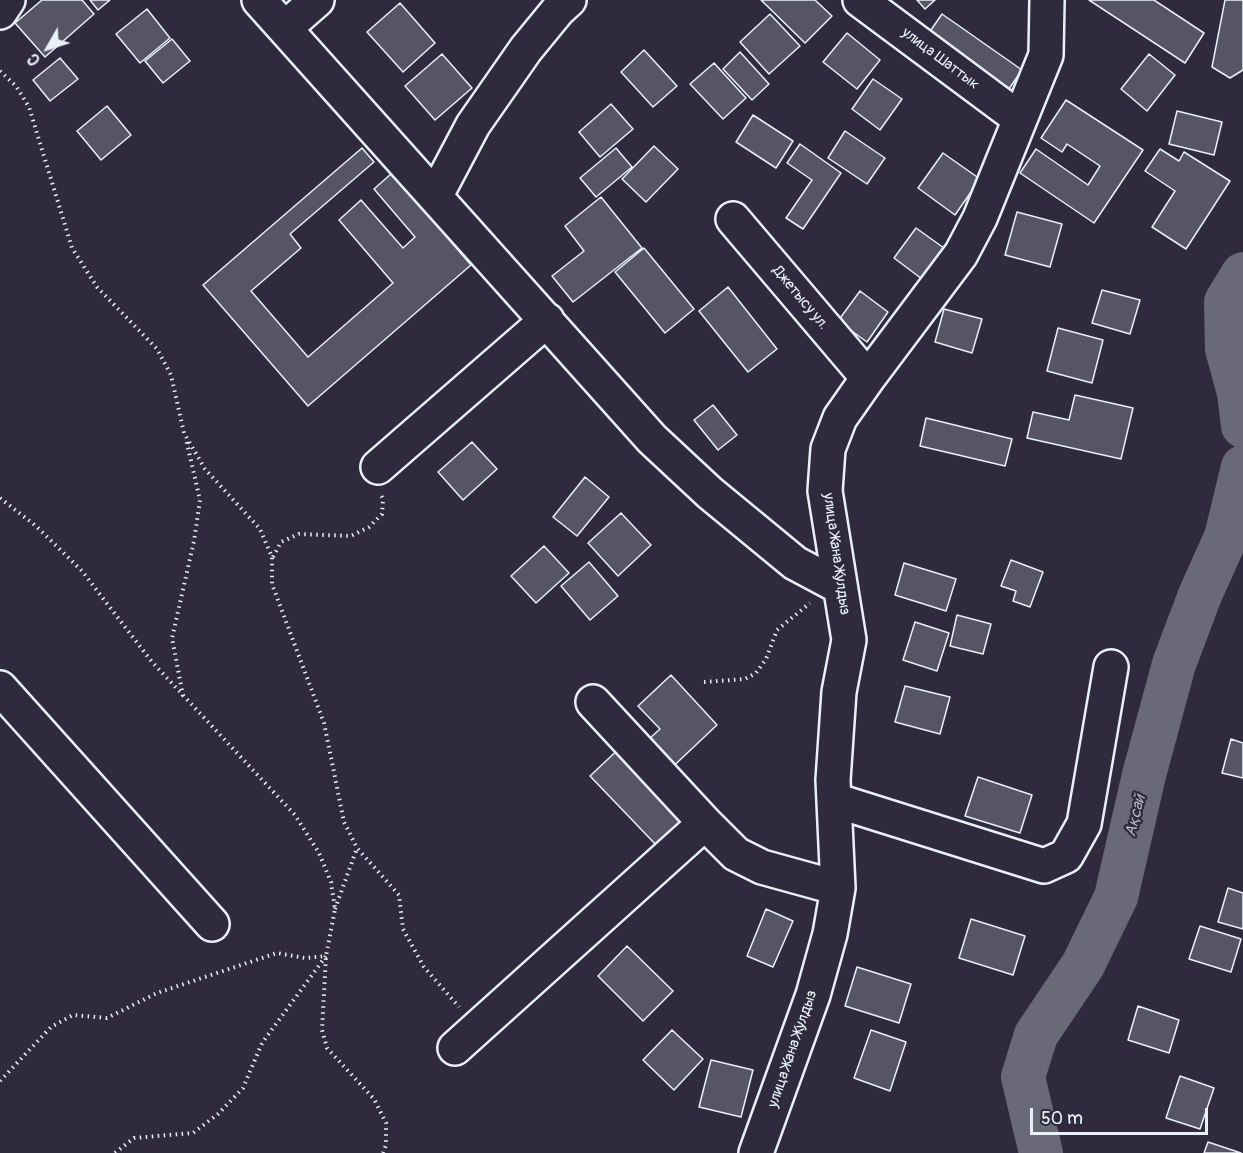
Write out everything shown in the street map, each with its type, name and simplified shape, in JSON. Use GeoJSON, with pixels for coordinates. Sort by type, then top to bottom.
{"type":"FeatureCollection","features":[{"type":"Feature","properties":{"kind":"street"},"geometry":{"type":"LineString","coordinates":[[0,12],[8,0]]}},
{"type":"Feature","properties":{"kind":"street"},"geometry":{"type":"LineString","coordinates":[[259,0],[652,438],[710,493],[795,563],[840,587]]}},
{"type":"Feature","properties":{"kind":"street"},"geometry":{"type":"LineString","coordinates":[[285,28],[317,0]]}},
{"type":"Feature","properties":{"kind":"street"},"geometry":{"type":"LineString","coordinates":[[435,195],[473,125],[526,49],[569,0]]}},
{"type":"Feature","properties":{"kind":"street","name":"улица Шаттык"},"geometry":{"type":"LineString","coordinates":[[860,0],[1020,119]]}},
{"type":"Feature","properties":{"kind":"street","name":"улица Жана Жулдыз"},"geometry":{"type":"LineString","coordinates":[[756,1153],[813,995],[830,934],[838,888],[833,770],[839,692],[849,640],[825,491],[828,449],[840,418],[961,254],[980,218],[1046,55],[1047,0]]}},
{"type":"Feature","properties":{"kind":"street","name":"Джетысу ул."},"geometry":{"type":"LineString","coordinates":[[733,219],[868,378]]}},
{"type":"Feature","properties":{"kind":"street"},"geometry":{"type":"LineString","coordinates":[[378,467],[547,320]]}},
{"type":"Feature","properties":{"kind":"street"},"geometry":{"type":"LineString","coordinates":[[834,800],[1044,866],[1066,856],[1084,824],[1111,667]]}},
{"type":"Feature","properties":{"kind":"street"},"geometry":{"type":"LineString","coordinates":[[0,688],[212,924]]}},
{"type":"Feature","properties":{"kind":"street"},"geometry":{"type":"LineString","coordinates":[[594,702],[736,854],[762,867],[838,888]]}},
{"type":"Feature","properties":{"kind":"street"},"geometry":{"type":"LineString","coordinates":[[466,1038],[705,823]]}},
{"type":"Feature","properties":{"kind":"path"},"geometry":{"type":"LineString","coordinates":[[0,71],[16,86],[29,107],[72,248],[97,287],[157,349],[171,375],[200,500],[194,541],[172,638],[183,698]]}},
{"type":"Feature","properties":{"kind":"path"},"geometry":{"type":"LineString","coordinates":[[184,432],[205,469],[260,529],[272,557],[272,584],[324,723],[344,822],[357,848],[399,896],[403,929],[466,1038]]}},
{"type":"Feature","properties":{"kind":"path"},"geometry":{"type":"LineString","coordinates":[[272,557],[281,542],[299,534],[351,536],[369,527],[382,514],[383,500],[376,481],[378,467]]}},
{"type":"Feature","properties":{"kind":"path"},"geometry":{"type":"LineString","coordinates":[[0,498],[36,526],[82,571],[152,662],[183,698],[296,815],[319,853],[331,882],[335,909]]}},
{"type":"Feature","properties":{"kind":"path"},"geometry":{"type":"LineString","coordinates":[[704,682],[745,679],[756,673],[766,659],[777,630],[804,606],[840,587]]}},
{"type":"Feature","properties":{"kind":"path"},"geometry":{"type":"LineString","coordinates":[[357,848],[335,909],[326,956],[322,1029],[327,1048],[374,1099],[386,1123],[386,1145],[383,1153]]}},
{"type":"Feature","properties":{"kind":"path"},"geometry":{"type":"LineString","coordinates":[[0,1081],[51,1027],[73,1015],[107,1018],[157,993],[277,953],[305,958],[326,956]]}},
{"type":"Feature","properties":{"kind":"path"},"geometry":{"type":"LineString","coordinates":[[116,1153],[135,1138],[193,1133],[218,1114],[243,1088],[262,1043],[326,956]]}},
{"type":"Feature","properties":{"kind":"building"},"geometry":{"type":"Polygon","coordinates":[[[42,0],[82,0],[94,14],[45,57],[15,23],[42,0]]]}},
{"type":"Feature","properties":{"kind":"building"},"geometry":{"type":"Polygon","coordinates":[[[90,0],[110,0],[98,10],[90,0]]]}},
{"type":"Feature","properties":{"kind":"building"},"geometry":{"type":"Polygon","coordinates":[[[761,0],[815,0],[832,16],[805,43],[761,0]]]}},
{"type":"Feature","properties":{"kind":"building"},"geometry":{"type":"Polygon","coordinates":[[[917,0],[935,0],[925,9],[917,0]]]}},
{"type":"Feature","properties":{"kind":"building"},"geometry":{"type":"Polygon","coordinates":[[[1089,0],[1154,0],[1204,33],[1185,63],[1089,0]]]}},
{"type":"Feature","properties":{"kind":"building"},"geometry":{"type":"Polygon","coordinates":[[[1225,0],[1243,0],[1243,70],[1230,78],[1212,67],[1225,0]]]}},
{"type":"Feature","properties":{"kind":"building"},"geometry":{"type":"Polygon","coordinates":[[[400,3],[435,43],[403,72],[367,32],[400,3]]]}},
{"type":"Feature","properties":{"kind":"building"},"geometry":{"type":"Polygon","coordinates":[[[147,9],[170,38],[140,63],[116,34],[147,9]]]}},
{"type":"Feature","properties":{"kind":"building"},"geometry":{"type":"Polygon","coordinates":[[[770,14],[800,46],[769,74],[740,42],[770,14]]]}},
{"type":"Feature","properties":{"kind":"building"},"geometry":{"type":"Polygon","coordinates":[[[942,14],[1022,70],[1004,96],[924,40],[942,14]]]}},
{"type":"Feature","properties":{"kind":"building"},"geometry":{"type":"Polygon","coordinates":[[[847,33],[880,60],[857,89],[823,62],[847,33]]]}},
{"type":"Feature","properties":{"kind":"building"},"geometry":{"type":"Polygon","coordinates":[[[172,39],[190,61],[163,83],[145,61],[172,39]]]}},
{"type":"Feature","properties":{"kind":"building"},"geometry":{"type":"Polygon","coordinates":[[[644,50],[677,86],[653,107],[621,72],[644,50]]]}},
{"type":"Feature","properties":{"kind":"building"},"geometry":{"type":"Polygon","coordinates":[[[740,52],[769,84],[752,100],[723,69],[740,52]]]}},
{"type":"Feature","properties":{"kind":"building"},"geometry":{"type":"Polygon","coordinates":[[[442,54],[472,88],[435,120],[405,86],[442,54]]]}},
{"type":"Feature","properties":{"kind":"building"},"geometry":{"type":"Polygon","coordinates":[[[1149,54],[1175,75],[1147,111],[1121,89],[1149,54]]]}},
{"type":"Feature","properties":{"kind":"building"},"geometry":{"type":"Polygon","coordinates":[[[60,58],[78,79],[50,101],[33,80],[60,58]]]}},
{"type":"Feature","properties":{"kind":"building"},"geometry":{"type":"Polygon","coordinates":[[[714,63],[746,98],[723,119],[690,84],[714,63]]]}},
{"type":"Feature","properties":{"kind":"building"},"geometry":{"type":"Polygon","coordinates":[[[873,79],[902,99],[880,130],[852,109],[873,79]]]}},
{"type":"Feature","properties":{"kind":"building"},"geometry":{"type":"Polygon","coordinates":[[[1066,100],[1143,150],[1094,223],[1020,173],[1036,149],[1088,185],[1100,166],[1067,144],[1062,152],[1041,138],[1066,100]]]}},
{"type":"Feature","properties":{"kind":"building"},"geometry":{"type":"Polygon","coordinates":[[[611,104],[633,129],[600,157],[579,132],[611,104]]]}},
{"type":"Feature","properties":{"kind":"building"},"geometry":{"type":"Polygon","coordinates":[[[107,106],[131,135],[101,160],[77,131],[107,106]]]}},
{"type":"Feature","properties":{"kind":"building"},"geometry":{"type":"Polygon","coordinates":[[[1177,111],[1222,122],[1214,155],[1169,144],[1177,111]]]}},
{"type":"Feature","properties":{"kind":"building"},"geometry":{"type":"Polygon","coordinates":[[[753,115],[793,141],[776,168],[736,142],[753,115]]]}},
{"type":"Feature","properties":{"kind":"building"},"geometry":{"type":"Polygon","coordinates":[[[845,131],[885,158],[867,184],[828,158],[845,131]]]}},
{"type":"Feature","properties":{"kind":"building"},"geometry":{"type":"Polygon","coordinates":[[[800,144],[841,173],[803,229],[786,218],[812,180],[787,163],[800,144]]]}},
{"type":"Feature","properties":{"kind":"building"},"geometry":{"type":"Polygon","coordinates":[[[654,146],[678,169],[646,202],[622,179],[654,146]]]}},
{"type":"Feature","properties":{"kind":"building"},"geometry":{"type":"Polygon","coordinates":[[[362,148],[374,162],[290,234],[301,248],[251,291],[308,357],[393,283],[339,220],[361,200],[403,248],[415,237],[374,189],[392,173],[471,265],[308,406],[203,285],[362,148]]]}},
{"type":"Feature","properties":{"kind":"building"},"geometry":{"type":"Polygon","coordinates":[[[616,148],[632,167],[596,197],[580,178],[616,148]]]}},
{"type":"Feature","properties":{"kind":"building"},"geometry":{"type":"Polygon","coordinates":[[[1160,149],[1179,161],[1184,152],[1230,181],[1186,249],[1152,227],[1175,191],[1145,171],[1160,149]]]}},
{"type":"Feature","properties":{"kind":"building"},"geometry":{"type":"Polygon","coordinates":[[[943,153],[980,179],[955,215],[918,188],[943,153]]]}},
{"type":"Feature","properties":{"kind":"building"},"geometry":{"type":"Polygon","coordinates":[[[601,197],[642,248],[573,302],[552,276],[584,251],[565,226],[601,197]]]}},
{"type":"Feature","properties":{"kind":"building"},"geometry":{"type":"Polygon","coordinates":[[[1017,212],[1062,224],[1050,267],[1005,255],[1017,212]]]}},
{"type":"Feature","properties":{"kind":"building"},"geometry":{"type":"Polygon","coordinates":[[[916,228],[944,248],[922,279],[894,258],[916,228]]]}},
{"type":"Feature","properties":{"kind":"building"},"geometry":{"type":"Polygon","coordinates":[[[644,248],[694,309],[665,333],[615,272],[644,248]]]}},
{"type":"Feature","properties":{"kind":"building"},"geometry":{"type":"Polygon","coordinates":[[[728,287],[777,349],[748,372],[699,311],[728,287]]]}},
{"type":"Feature","properties":{"kind":"building"},"geometry":{"type":"Polygon","coordinates":[[[1102,290],[1140,300],[1130,334],[1092,323],[1102,290]]]}},
{"type":"Feature","properties":{"kind":"building"},"geometry":{"type":"Polygon","coordinates":[[[860,291],[888,312],[867,342],[838,321],[860,291]]]}},
{"type":"Feature","properties":{"kind":"building"},"geometry":{"type":"Polygon","coordinates":[[[944,309],[982,319],[972,353],[935,342],[944,309]]]}},
{"type":"Feature","properties":{"kind":"building"},"geometry":{"type":"Polygon","coordinates":[[[1058,328],[1103,340],[1092,383],[1047,371],[1058,328]]]}},
{"type":"Feature","properties":{"kind":"building"},"geometry":{"type":"Polygon","coordinates":[[[1075,395],[1133,408],[1121,459],[1027,438],[1033,412],[1069,420],[1075,395]]]}},
{"type":"Feature","properties":{"kind":"building"},"geometry":{"type":"Polygon","coordinates":[[[713,405],[737,435],[718,450],[694,420],[713,405]]]}},
{"type":"Feature","properties":{"kind":"building"},"geometry":{"type":"Polygon","coordinates":[[[926,418],[1012,439],[1005,466],[920,446],[926,418]]]}},
{"type":"Feature","properties":{"kind":"building"},"geometry":{"type":"Polygon","coordinates":[[[472,442],[497,469],[463,500],[438,472],[472,442]]]}},
{"type":"Feature","properties":{"kind":"building"},"geometry":{"type":"Polygon","coordinates":[[[585,477],[609,497],[577,536],[553,517],[585,477]]]}},
{"type":"Feature","properties":{"kind":"building"},"geometry":{"type":"Polygon","coordinates":[[[621,513],[651,545],[618,576],[588,543],[621,513]]]}},
{"type":"Feature","properties":{"kind":"building"},"geometry":{"type":"Polygon","coordinates":[[[544,546],[569,573],[536,603],[511,576],[544,546]]]}},
{"type":"Feature","properties":{"kind":"building"},"geometry":{"type":"Polygon","coordinates":[[[1011,560],[1043,572],[1030,607],[1013,601],[1016,591],[1001,586],[1011,560]]]}},
{"type":"Feature","properties":{"kind":"building"},"geometry":{"type":"Polygon","coordinates":[[[589,562],[618,596],[590,620],[561,586],[589,562]]]}},
{"type":"Feature","properties":{"kind":"building"},"geometry":{"type":"Polygon","coordinates":[[[904,563],[956,579],[946,611],[895,595],[904,563]]]}},
{"type":"Feature","properties":{"kind":"building"},"geometry":{"type":"Polygon","coordinates":[[[957,615],[991,624],[983,654],[950,646],[957,615]]]}},
{"type":"Feature","properties":{"kind":"building"},"geometry":{"type":"Polygon","coordinates":[[[915,622],[949,633],[937,671],[903,660],[915,622]]]}},
{"type":"Feature","properties":{"kind":"building"},"geometry":{"type":"Polygon","coordinates":[[[671,675],[717,725],[664,775],[639,748],[660,729],[638,706],[671,675]]]}},
{"type":"Feature","properties":{"kind":"building"},"geometry":{"type":"Polygon","coordinates":[[[905,686],[950,697],[940,734],[895,722],[905,686]]]}},
{"type":"Feature","properties":{"kind":"building"},"geometry":{"type":"Polygon","coordinates":[[[1231,739],[1243,743],[1243,778],[1222,773],[1231,739]]]}},
{"type":"Feature","properties":{"kind":"building"},"geometry":{"type":"Polygon","coordinates":[[[624,744],[692,815],[659,848],[590,776],[624,744]]]}},
{"type":"Feature","properties":{"kind":"building"},"geometry":{"type":"Polygon","coordinates":[[[978,777],[1032,795],[1020,833],[965,816],[978,777]]]}},
{"type":"Feature","properties":{"kind":"building"},"geometry":{"type":"Polygon","coordinates":[[[1228,888],[1243,893],[1243,929],[1218,922],[1228,888]]]}},
{"type":"Feature","properties":{"kind":"building"},"geometry":{"type":"Polygon","coordinates":[[[766,909],[793,921],[773,967],[747,956],[766,909]]]}},
{"type":"Feature","properties":{"kind":"building"},"geometry":{"type":"Polygon","coordinates":[[[971,919],[1025,936],[1013,975],[959,958],[971,919]]]}},
{"type":"Feature","properties":{"kind":"building"},"geometry":{"type":"Polygon","coordinates":[[[1200,926],[1241,939],[1231,972],[1189,959],[1200,926]]]}},
{"type":"Feature","properties":{"kind":"building"},"geometry":{"type":"Polygon","coordinates":[[[627,946],[673,991],[643,1021],[598,976],[627,946]]]}},
{"type":"Feature","properties":{"kind":"building"},"geometry":{"type":"Polygon","coordinates":[[[857,967],[911,984],[899,1023],[845,1006],[857,967]]]}},
{"type":"Feature","properties":{"kind":"building"},"geometry":{"type":"Polygon","coordinates":[[[1138,1006],[1179,1020],[1169,1053],[1128,1040],[1138,1006]]]}},
{"type":"Feature","properties":{"kind":"building"},"geometry":{"type":"Polygon","coordinates":[[[672,1030],[703,1059],[674,1090],[643,1060],[672,1030]]]}},
{"type":"Feature","properties":{"kind":"building"},"geometry":{"type":"Polygon","coordinates":[[[871,1030],[906,1042],[890,1091],[854,1078],[871,1030]]]}},
{"type":"Feature","properties":{"kind":"building"},"geometry":{"type":"Polygon","coordinates":[[[711,1060],[753,1070],[741,1117],[699,1107],[711,1060]]]}},
{"type":"Feature","properties":{"kind":"building"},"geometry":{"type":"Polygon","coordinates":[[[1180,1076],[1214,1088],[1200,1129],[1166,1118],[1180,1076]]]}},
{"type":"Feature","properties":{"kind":"building"},"geometry":{"type":"Polygon","coordinates":[[[1208,1142],[1241,1153],[1204,1153],[1208,1142]]]}},
{"type":"Feature","properties":{"kind":"waterway","name":"Ақсай"},"geometry":{"type":"LineString","coordinates":[[1243,274],[1226,302],[1227,349],[1239,393],[1243,426]]}},
{"type":"Feature","properties":{"kind":"waterway","name":"Ақсай"},"geometry":{"type":"LineString","coordinates":[[1041,1153],[1023,1077],[1036,1035],[1083,965],[1116,897],[1144,775],[1174,664],[1200,595],[1226,537],[1243,467]]}}]}
